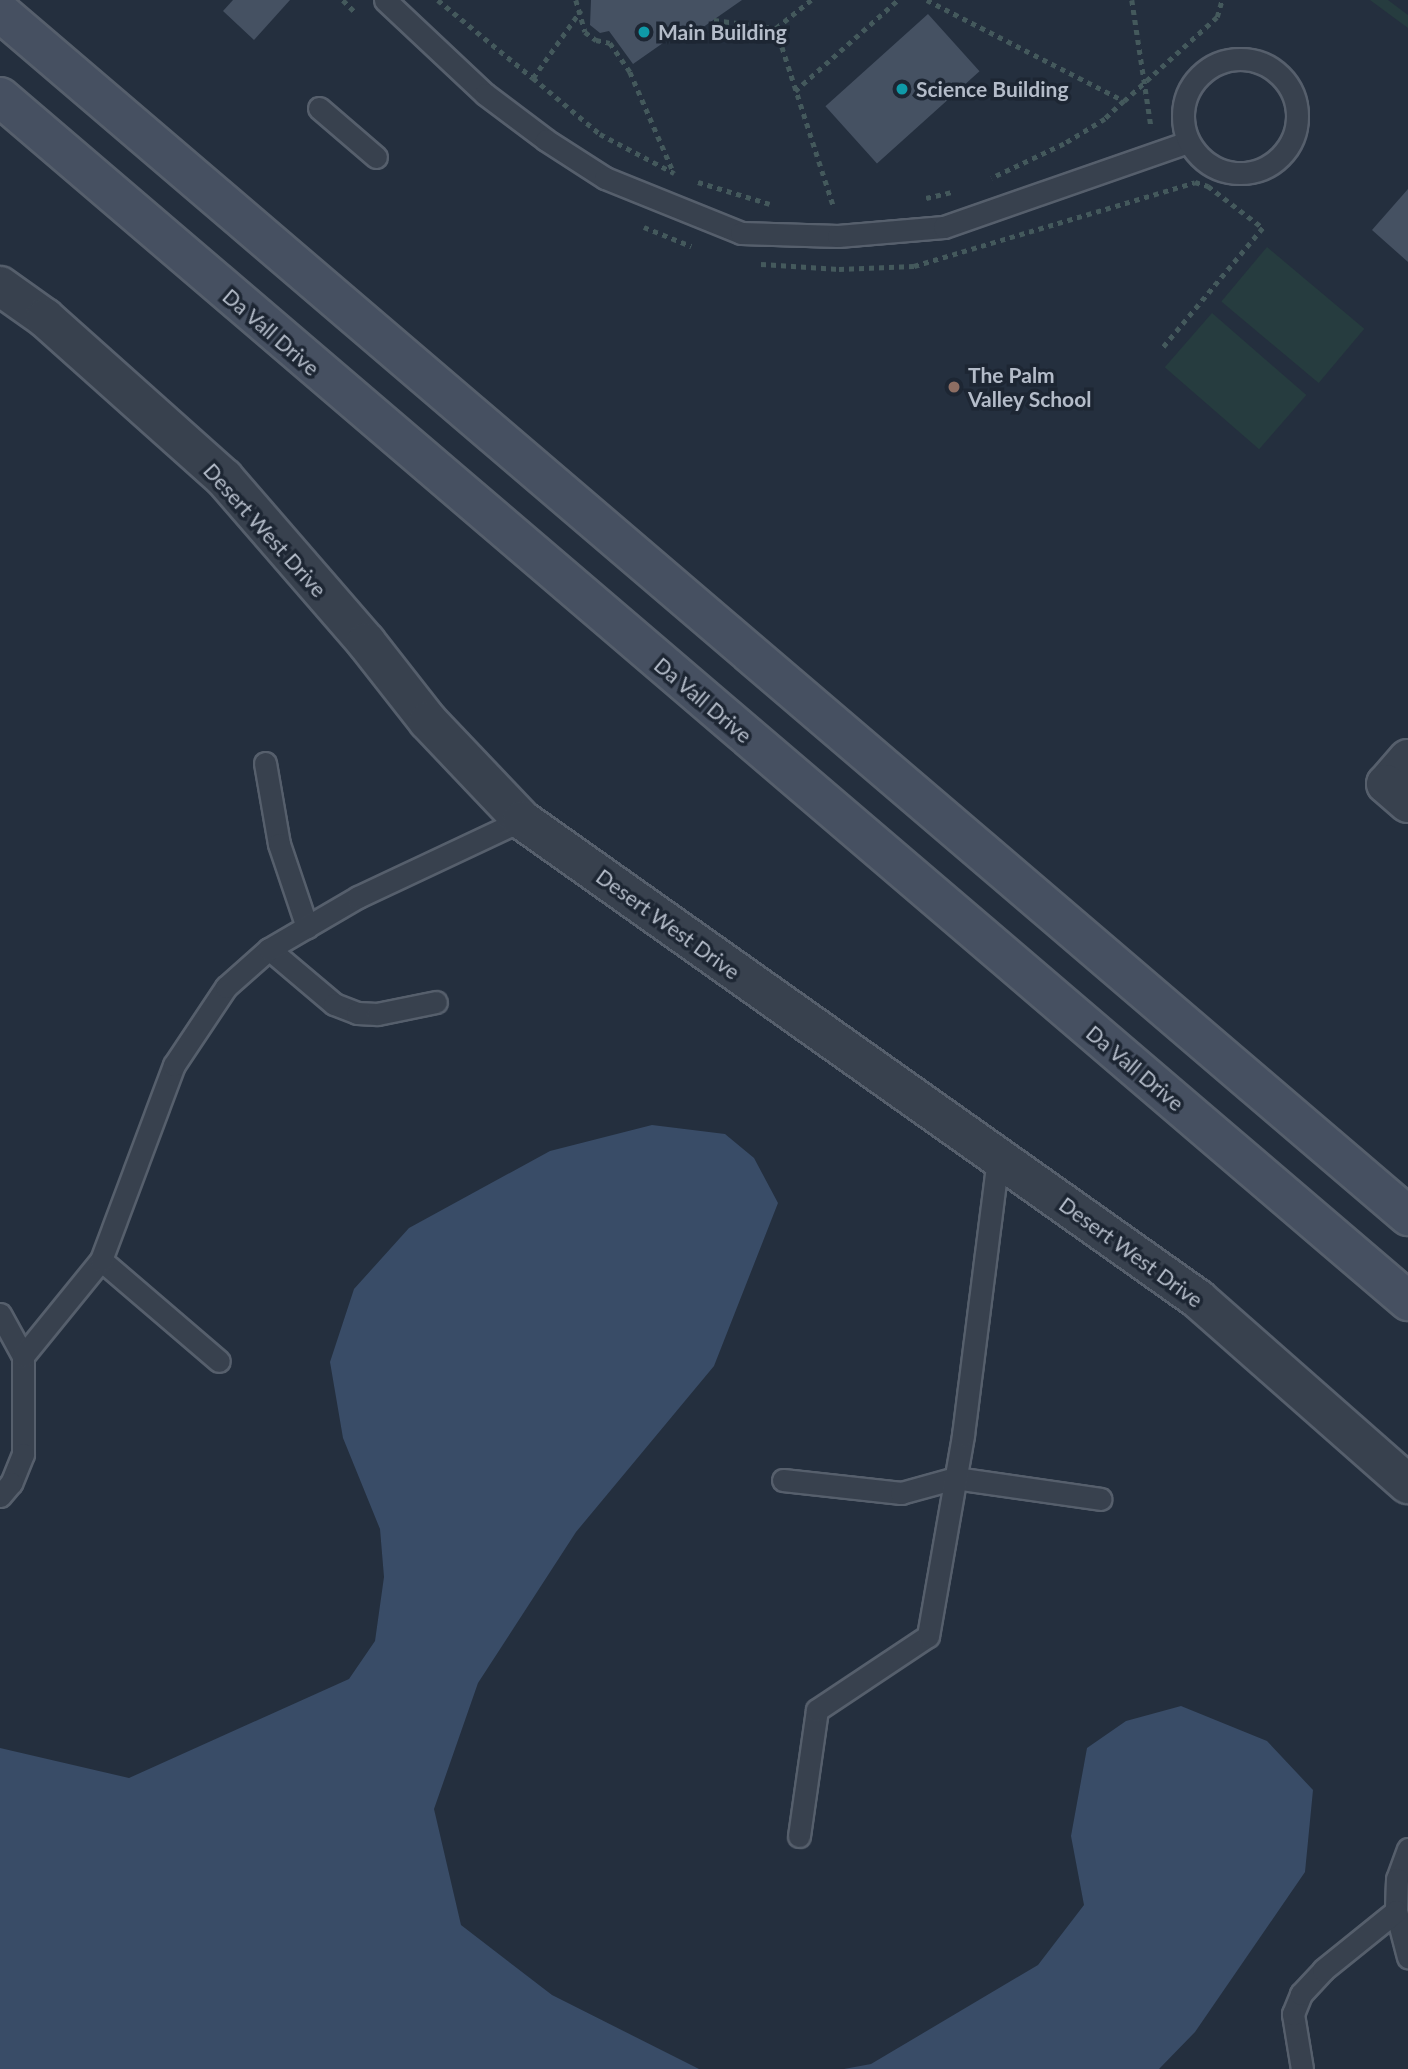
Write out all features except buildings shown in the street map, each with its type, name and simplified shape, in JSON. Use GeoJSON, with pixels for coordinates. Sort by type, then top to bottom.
{"type":"FeatureCollection","features":[{"type":"Feature","properties":{"kind":"main road"},"geometry":{"type":"LineString","coordinates":[[0,12],[1408,1216]]}},
{"type":"Feature","properties":{"kind":"main road","name":"Da Vall Drive"},"geometry":{"type":"LineString","coordinates":[[0,97],[1408,1301]]}},
{"type":"Feature","properties":{"kind":"street","name":"Desert West Drive"},"geometry":{"type":"LineString","coordinates":[[0,286],[45,318],[224,478],[366,642],[428,721],[522,820],[1198,1299],[1408,1483]]}},
{"type":"Feature","properties":{"kind":"street"},"geometry":{"type":"LineString","coordinates":[[1408,759],[1386,784],[1408,803]]}},
{"type":"Feature","properties":{"kind":"lane"},"geometry":{"type":"LineString","coordinates":[[386,0],[485,94],[545,140],[605,178],[741,233],[838,236],[944,228],[1154,151],[1188,142]]}},
{"type":"Feature","properties":{"kind":"lane"},"geometry":{"type":"LineString","coordinates":[[1223,61],[1262,63],[1278,74],[1290,89],[1297,108],[1292,137],[1275,161],[1258,171],[1226,172],[1198,155],[1188,142],[1183,123],[1192,85],[1223,61]]}},
{"type":"Feature","properties":{"kind":"lane"},"geometry":{"type":"LineString","coordinates":[[318,108],[376,157]]}},
{"type":"Feature","properties":{"kind":"lane"},"geometry":{"type":"LineString","coordinates":[[264,763],[279,844],[307,927]]}},
{"type":"Feature","properties":{"kind":"lane"},"geometry":{"type":"LineString","coordinates":[[23,1356],[101,1260],[174,1065],[226,987],[269,949],[358,897],[522,820]]}},
{"type":"Feature","properties":{"kind":"lane"},"geometry":{"type":"LineString","coordinates":[[269,949],[334,1004],[357,1013],[377,1014],[436,1002]]}},
{"type":"Feature","properties":{"kind":"lane"},"geometry":{"type":"LineString","coordinates":[[799,1836],[817,1710],[928,1636],[955,1478],[998,1156]]}},
{"type":"Feature","properties":{"kind":"lane"},"geometry":{"type":"LineString","coordinates":[[101,1260],[219,1361]]}},
{"type":"Feature","properties":{"kind":"lane"},"geometry":{"type":"LineString","coordinates":[[0,1314],[23,1356],[23,1454],[0,1496]]}},
{"type":"Feature","properties":{"kind":"lane"},"geometry":{"type":"LineString","coordinates":[[783,1480],[901,1493],[955,1478],[1100,1499]]}},
{"type":"Feature","properties":{"kind":"lane"},"geometry":{"type":"LineString","coordinates":[[1408,1849],[1397,1879],[1396,1911],[1408,1957]]}},
{"type":"Feature","properties":{"kind":"lane"},"geometry":{"type":"LineString","coordinates":[[1302,2069],[1293,2014],[1301,1994],[1323,1970],[1396,1911]]}},
{"type":"Feature","properties":{"kind":"path"},"geometry":{"type":"LineString","coordinates":[[343,0],[355,12]]}},
{"type":"Feature","properties":{"kind":"path"},"geometry":{"type":"LineString","coordinates":[[438,0],[600,134],[675,173],[780,205]]}},
{"type":"Feature","properties":{"kind":"path"},"geometry":{"type":"LineString","coordinates":[[576,0],[581,10],[585,32],[596,40],[610,43],[630,72],[675,173]]}},
{"type":"Feature","properties":{"kind":"path"},"geometry":{"type":"LineString","coordinates":[[714,20],[776,28],[811,0]]}},
{"type":"Feature","properties":{"kind":"path"},"geometry":{"type":"LineString","coordinates":[[794,90],[898,0]]}},
{"type":"Feature","properties":{"kind":"path"},"geometry":{"type":"LineString","coordinates":[[927,0],[1124,101]]}},
{"type":"Feature","properties":{"kind":"path"},"geometry":{"type":"LineString","coordinates":[[1132,0],[1154,151]]}},
{"type":"Feature","properties":{"kind":"path"},"geometry":{"type":"LineString","coordinates":[[981,184],[1064,144],[1105,119],[1217,17],[1222,0]]}},
{"type":"Feature","properties":{"kind":"path"},"geometry":{"type":"LineString","coordinates":[[533,78],[581,10]]}},
{"type":"Feature","properties":{"kind":"path"},"geometry":{"type":"LineString","coordinates":[[776,28],[794,90],[835,208]]}},
{"type":"Feature","properties":{"kind":"path"},"geometry":{"type":"LineString","coordinates":[[923,199],[957,191]]}},
{"type":"Feature","properties":{"kind":"path"},"geometry":{"type":"LineString","coordinates":[[824,208],[845,208]]}},
{"type":"Feature","properties":{"kind":"path"},"geometry":{"type":"LineString","coordinates":[[1161,350],[1263,228]]}},
{"type":"Feature","properties":{"kind":"green space"},"geometry":{"type":"Polygon","coordinates":[[[1370,0],[1388,0],[1408,15],[1408,28],[1370,0]]]}},
{"type":"Feature","properties":{"kind":"green space"},"geometry":{"type":"Polygon","coordinates":[[[1267,247],[1364,329],[1319,383],[1221,301],[1267,247]]]}},
{"type":"Feature","properties":{"kind":"green space"},"geometry":{"type":"Polygon","coordinates":[[[1212,313],[1306,395],[1259,449],[1165,367],[1212,313]]]}},
{"type":"Feature","properties":{"kind":"water"},"geometry":{"type":"Polygon","coordinates":[[[652,1125],[725,1134],[754,1158],[778,1203],[714,1366],[576,1532],[478,1683],[434,1809],[461,1925],[552,1995],[699,2069],[0,2069],[0,1748],[129,1778],[349,1679],[375,1641],[384,1577],[380,1529],[343,1438],[330,1362],[354,1289],[409,1228],[550,1151],[652,1125]]]}},
{"type":"Feature","properties":{"kind":"water"},"geometry":{"type":"Polygon","coordinates":[[[1181,1706],[1267,1741],[1313,1790],[1305,1872],[1195,2032],[1159,2069],[844,2069],[871,2064],[1038,1965],[1084,1905],[1071,1836],[1087,1748],[1126,1721],[1181,1706]]]}},
{"type":"Feature","properties":{"kind":"place","name":"Main Building"},"geometry":{"type":"Point","coordinates":[644,32]}},
{"type":"Feature","properties":{"kind":"place","name":"Science Building"},"geometry":{"type":"Point","coordinates":[902,89]}},
{"type":"Feature","properties":{"kind":"place","name":"The Palm Valley School"},"geometry":{"type":"Point","coordinates":[954,387]}}]}
